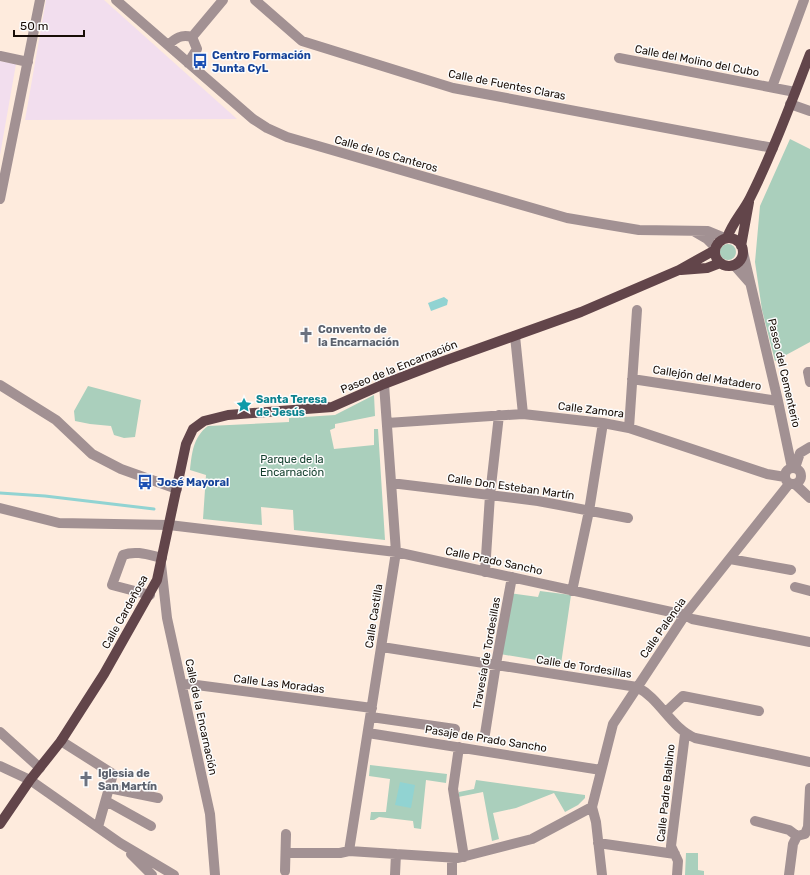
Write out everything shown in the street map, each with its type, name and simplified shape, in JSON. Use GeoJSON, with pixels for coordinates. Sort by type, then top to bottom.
{"type":"FeatureCollection","features":[{"type":"Feature","properties":{"kind":"main road","name":"Paseo del Cementerio"},"geometry":{"type":"LineString","coordinates":[[726,238],[749,200],[773,148],[810,54]]}},
{"type":"Feature","properties":{"kind":"main road","name":"Paseo del Cementerio"},"geometry":{"type":"LineString","coordinates":[[742,249],[749,200]]}},
{"type":"Feature","properties":{"kind":"main road"},"geometry":{"type":"LineString","coordinates":[[726,238],[736,240],[742,249],[740,260],[734,265],[727,266],[720,263],[716,257],[715,248],[726,238]]}},
{"type":"Feature","properties":{"kind":"main road","name":"Paseo de la Encarnación"},"geometry":{"type":"LineString","coordinates":[[169,525],[186,444],[193,429],[204,421],[228,415],[332,407],[384,384],[581,312],[679,270],[715,248]]}},
{"type":"Feature","properties":{"kind":"main road","name":"Paseo de la Encarnación"},"geometry":{"type":"LineString","coordinates":[[679,270],[707,268],[720,263]]}},
{"type":"Feature","properties":{"kind":"main road","name":"Calle Cardeñosa"},"geometry":{"type":"LineString","coordinates":[[0,824],[30,780],[61,741],[104,674],[150,595],[157,580],[169,525]]}},
{"type":"Feature","properties":{"kind":"street"},"geometry":{"type":"LineString","coordinates":[[0,199],[40,0]]}},
{"type":"Feature","properties":{"kind":"street","name":"Calle de los Canteros"},"geometry":{"type":"LineString","coordinates":[[116,0],[253,119],[267,128],[287,137],[567,218],[638,230],[708,231],[726,238]]}},
{"type":"Feature","properties":{"kind":"street"},"geometry":{"type":"LineString","coordinates":[[192,37],[223,0]]}},
{"type":"Feature","properties":{"kind":"street","name":"Calle de Fuentes Claras"},"geometry":{"type":"LineString","coordinates":[[255,0],[302,41],[453,88],[773,148]]}},
{"type":"Feature","properties":{"kind":"street","name":"Calle del Molino del Cubo"},"geometry":{"type":"LineString","coordinates":[[772,88],[804,0]]}},
{"type":"Feature","properties":{"kind":"street"},"geometry":{"type":"LineString","coordinates":[[168,45],[179,36],[185,35],[192,37]]}},
{"type":"Feature","properties":{"kind":"street"},"geometry":{"type":"LineString","coordinates":[[188,63],[197,49],[192,37]]}},
{"type":"Feature","properties":{"kind":"street"},"geometry":{"type":"LineString","coordinates":[[0,56],[28,62]]}},
{"type":"Feature","properties":{"kind":"street","name":"Calle del Molino del Cubo"},"geometry":{"type":"LineString","coordinates":[[618,58],[795,92]]}},
{"type":"Feature","properties":{"kind":"street"},"geometry":{"type":"LineString","coordinates":[[790,104],[810,111]]}},
{"type":"Feature","properties":{"kind":"street"},"geometry":{"type":"LineString","coordinates":[[694,231],[707,239],[715,248]]}},
{"type":"Feature","properties":{"kind":"street","name":"Paseo del Cementerio"},"geometry":{"type":"LineString","coordinates":[[742,249],[793,468],[799,471],[801,476],[792,482]]}},
{"type":"Feature","properties":{"kind":"street","name":"Paseo del Cementerio"},"geometry":{"type":"LineString","coordinates":[[734,265],[750,283]]}},
{"type":"Feature","properties":{"kind":"street"},"geometry":{"type":"LineString","coordinates":[[629,428],[638,310]]}},
{"type":"Feature","properties":{"kind":"street"},"geometry":{"type":"LineString","coordinates":[[515,336],[523,414]]}},
{"type":"Feature","properties":{"kind":"street"},"geometry":{"type":"LineString","coordinates":[[810,372],[808,372],[810,382]]}},
{"type":"Feature","properties":{"kind":"street","name":"Callejón del Matadero"},"geometry":{"type":"LineString","coordinates":[[632,379],[778,402]]}},
{"type":"Feature","properties":{"kind":"street","name":"Calle Castilla"},"geometry":{"type":"LineString","coordinates":[[349,851],[372,713],[396,552],[384,384]]}},
{"type":"Feature","properties":{"kind":"street"},"geometry":{"type":"LineString","coordinates":[[0,385],[56,420],[92,454],[176,494]]}},
{"type":"Feature","properties":{"kind":"street","name":"Calle Zamora"},"geometry":{"type":"LineString","coordinates":[[387,423],[523,414],[603,423],[629,428],[792,482]]}},
{"type":"Feature","properties":{"kind":"street"},"geometry":{"type":"LineString","coordinates":[[485,572],[490,495],[499,415]]}},
{"type":"Feature","properties":{"kind":"street"},"geometry":{"type":"LineString","coordinates":[[572,590],[589,511],[603,423]]}},
{"type":"Feature","properties":{"kind":"street","name":"Calle Palencia"},"geometry":{"type":"LineString","coordinates":[[602,875],[596,822],[592,807],[613,724],[685,615],[792,482],[786,471],[793,468],[800,453],[810,447]]}},
{"type":"Feature","properties":{"kind":"street"},"geometry":{"type":"LineString","coordinates":[[792,482],[810,489]]}},
{"type":"Feature","properties":{"kind":"street"},"geometry":{"type":"LineString","coordinates":[[792,482],[810,498]]}},
{"type":"Feature","properties":{"kind":"street","name":"Calle Don Esteban Martín"},"geometry":{"type":"LineString","coordinates":[[391,483],[490,495],[628,518]]}},
{"type":"Feature","properties":{"kind":"street"},"geometry":{"type":"LineString","coordinates":[[0,508],[59,523],[169,525]]}},
{"type":"Feature","properties":{"kind":"street","name":"Calle Prado Sancho"},"geometry":{"type":"LineString","coordinates":[[169,525],[396,552],[685,615],[692,619],[810,642]]}},
{"type":"Feature","properties":{"kind":"street"},"geometry":{"type":"LineString","coordinates":[[150,595],[112,585],[113,579],[124,555],[130,552],[162,561]]}},
{"type":"Feature","properties":{"kind":"street"},"geometry":{"type":"LineString","coordinates":[[730,558],[791,570]]}},
{"type":"Feature","properties":{"kind":"street","name":"Calle de la Encarnación"},"geometry":{"type":"LineString","coordinates":[[162,561],[168,618],[210,814],[215,875]]}},
{"type":"Feature","properties":{"kind":"street","name":"Travesía de Tordesillas"},"geometry":{"type":"LineString","coordinates":[[486,734],[496,664],[512,577]]}},
{"type":"Feature","properties":{"kind":"street"},"geometry":{"type":"LineString","coordinates":[[795,587],[810,591]]}},
{"type":"Feature","properties":{"kind":"street","name":"Calle de Tordesillas"},"geometry":{"type":"LineString","coordinates":[[382,647],[637,687],[643,690],[666,712],[685,734]]}},
{"type":"Feature","properties":{"kind":"street","name":"Calle Las Moradas"},"geometry":{"type":"LineString","coordinates":[[182,685],[189,684],[372,713],[455,729]]}},
{"type":"Feature","properties":{"kind":"street"},"geometry":{"type":"LineString","coordinates":[[666,712],[683,696],[759,711]]}},
{"type":"Feature","properties":{"kind":"street"},"geometry":{"type":"LineString","coordinates":[[0,732],[40,768]]}},
{"type":"Feature","properties":{"kind":"street","name":"Pasaje de Prado Sancho"},"geometry":{"type":"LineString","coordinates":[[368,733],[601,770]]}},
{"type":"Feature","properties":{"kind":"street"},"geometry":{"type":"LineString","coordinates":[[685,734],[695,738],[810,762]]}},
{"type":"Feature","properties":{"kind":"street","name":"Calle Padre Balbino"},"geometry":{"type":"LineString","coordinates":[[677,875],[678,861],[671,846],[685,734]]}},
{"type":"Feature","properties":{"kind":"street"},"geometry":{"type":"LineString","coordinates":[[61,741],[113,774],[98,827]]}},
{"type":"Feature","properties":{"kind":"street"},"geometry":{"type":"LineString","coordinates":[[459,748],[453,789],[464,857]]}},
{"type":"Feature","properties":{"kind":"street"},"geometry":{"type":"LineString","coordinates":[[0,766],[30,780],[120,843],[174,875]]}},
{"type":"Feature","properties":{"kind":"street"},"geometry":{"type":"LineString","coordinates":[[109,788],[158,798]]}},
{"type":"Feature","properties":{"kind":"street"},"geometry":{"type":"LineString","coordinates":[[789,875],[793,844],[797,836],[805,834],[808,827],[810,792]]}},
{"type":"Feature","properties":{"kind":"street"},"geometry":{"type":"LineString","coordinates":[[106,801],[151,826]]}},
{"type":"Feature","properties":{"kind":"street"},"geometry":{"type":"LineString","coordinates":[[286,853],[340,853],[349,851],[452,859],[532,839],[592,807]]}},
{"type":"Feature","properties":{"kind":"street"},"geometry":{"type":"LineString","coordinates":[[755,821],[790,830],[797,836]]}},
{"type":"Feature","properties":{"kind":"street"},"geometry":{"type":"LineString","coordinates":[[286,834],[286,871]]}},
{"type":"Feature","properties":{"kind":"street"},"geometry":{"type":"LineString","coordinates":[[120,843],[152,875]]}},
{"type":"Feature","properties":{"kind":"street"},"geometry":{"type":"LineString","coordinates":[[598,843],[675,854]]}},
{"type":"Feature","properties":{"kind":"street"},"geometry":{"type":"LineString","coordinates":[[395,875],[396,854]]}},
{"type":"Feature","properties":{"kind":"street"},"geometry":{"type":"LineString","coordinates":[[452,859],[452,875]]}},
{"type":"Feature","properties":{"kind":"shaded area"},"geometry":{"type":"Polygon","coordinates":[[[46,0],[104,0],[237,119],[25,120],[46,0]]]}},
{"type":"Feature","properties":{"kind":"shaded area"},"geometry":{"type":"Polygon","coordinates":[[[0,61],[16,64],[0,155],[0,61]]]}},
{"type":"Feature","properties":{"kind":"green space"},"geometry":{"type":"Polygon","coordinates":[[[790,139],[810,149],[810,342],[775,361],[762,310],[755,262],[760,206],[790,139]]]}},
{"type":"Feature","properties":{"kind":"green space"},"geometry":{"type":"Polygon","coordinates":[[[728,244],[734,246],[736,252],[734,258],[728,260],[722,258],[720,252],[722,246],[728,244]]]}},
{"type":"Feature","properties":{"kind":"green space"},"geometry":{"type":"Polygon","coordinates":[[[88,386],[141,400],[135,437],[124,438],[114,435],[111,426],[75,421],[74,411],[88,386]]]}},
{"type":"Feature","properties":{"kind":"green space","name":"Parque de la Encarnación"},"geometry":{"type":"Polygon","coordinates":[[[374,395],[375,416],[335,424],[335,428],[330,430],[334,449],[374,445],[374,429],[378,429],[385,540],[294,530],[293,510],[261,507],[262,525],[203,519],[206,475],[190,470],[196,440],[208,426],[289,422],[289,418],[335,415],[374,395]]]}},
{"type":"Feature","properties":{"kind":"green space"},"geometry":{"type":"Polygon","coordinates":[[[540,591],[571,595],[561,664],[500,654],[509,593],[538,597],[540,591]]]}},
{"type":"Feature","properties":{"kind":"green space"},"geometry":{"type":"Polygon","coordinates":[[[370,765],[447,774],[446,783],[426,780],[421,829],[414,828],[413,821],[379,817],[374,820],[370,820],[371,812],[386,812],[390,779],[369,776],[370,765]]]}},
{"type":"Feature","properties":{"kind":"green space"},"geometry":{"type":"Polygon","coordinates":[[[476,780],[585,795],[585,798],[578,805],[565,812],[554,793],[516,808],[493,813],[499,839],[492,841],[483,792],[458,797],[459,792],[474,789],[476,780]]]}},
{"type":"Feature","properties":{"kind":"green space"},"geometry":{"type":"Polygon","coordinates":[[[686,853],[698,853],[698,870],[704,871],[704,875],[685,875],[686,853]]]}},
{"type":"Feature","properties":{"kind":"water"},"geometry":{"type":"Polygon","coordinates":[[[444,297],[448,300],[447,305],[431,311],[428,303],[444,297]]]}},
{"type":"Feature","properties":{"kind":"water"},"geometry":{"type":"Polygon","coordinates":[[[400,782],[415,785],[411,808],[395,805],[400,782]]]}},
{"type":"Feature","properties":{"kind":"waterway"},"geometry":{"type":"LineString","coordinates":[[0,493],[45,496],[154,509]]}},
{"type":"Feature","properties":{"kind":"place","name":"Centro Formación Junta CyL"},"geometry":{"type":"Point","coordinates":[200,61]}},
{"type":"Feature","properties":{"kind":"place","name":"Convento de la Encarnación"},"geometry":{"type":"Point","coordinates":[306,335]}},
{"type":"Feature","properties":{"kind":"place","name":"Santa Teresa de Jesús"},"geometry":{"type":"Point","coordinates":[244,405]}},
{"type":"Feature","properties":{"kind":"place","name":"José Mayoral"},"geometry":{"type":"Point","coordinates":[145,482]}},
{"type":"Feature","properties":{"kind":"place","name":"Iglesia de San Martín"},"geometry":{"type":"Point","coordinates":[86,779]}}]}
